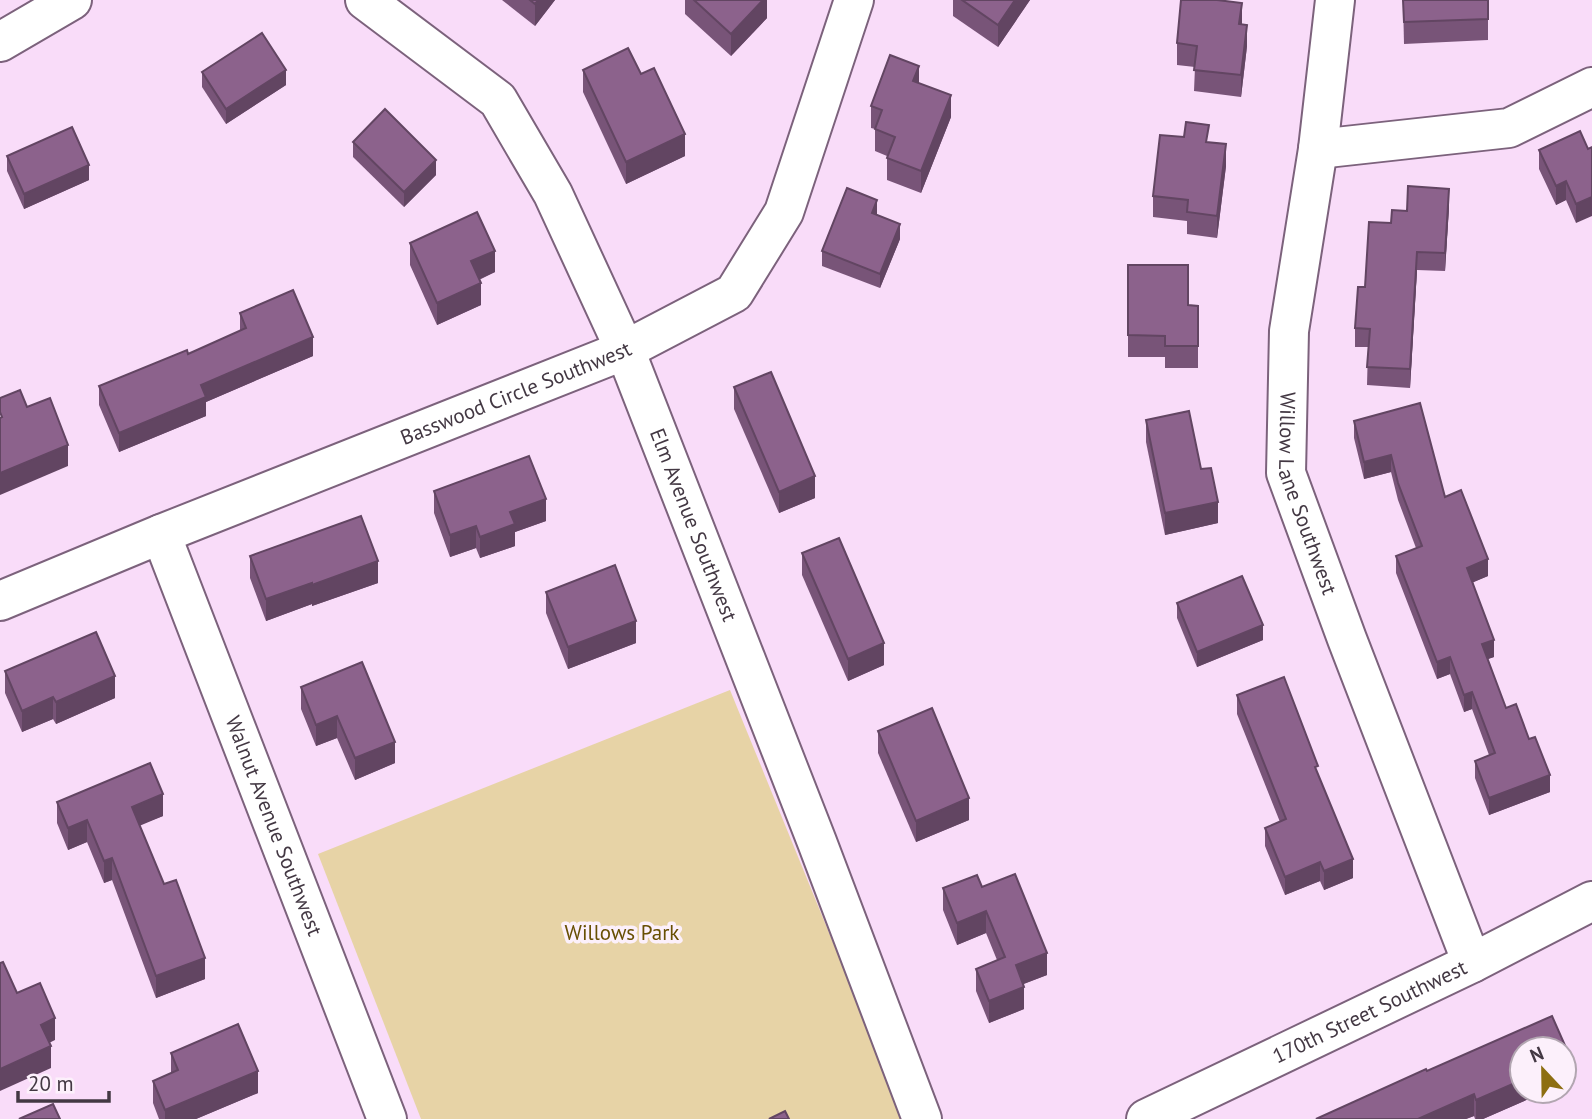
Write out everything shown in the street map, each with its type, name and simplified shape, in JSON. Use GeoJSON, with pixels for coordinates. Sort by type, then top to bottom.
{"type":"FeatureCollection","features":[{"type":"Feature","properties":{"kind":"street"},"geometry":{"type":"LineString","coordinates":[[0,42],[72,0]]}},
{"type":"Feature","properties":{"kind":"street","name":"Elm Avenue Southwest"},"geometry":{"type":"LineString","coordinates":[[365,0],[498,100],[553,194],[625,350],[922,1119]]}},
{"type":"Feature","properties":{"kind":"street","name":"Basswood Circle Southwest"},"geometry":{"type":"LineString","coordinates":[[0,601],[161,534],[625,350],[734,293],[784,212],[854,0]]}},
{"type":"Feature","properties":{"kind":"street","name":"Willow Lane Southwest"},"geometry":{"type":"LineString","coordinates":[[1335,0],[1318,149],[1289,331],[1286,473],[1472,963]]}},
{"type":"Feature","properties":{"kind":"street"},"geometry":{"type":"LineString","coordinates":[[1318,149],[1509,128],[1592,87]]}},
{"type":"Feature","properties":{"kind":"street","name":"Walnut Avenue Southwest"},"geometry":{"type":"LineString","coordinates":[[161,534],[387,1119]]}},
{"type":"Feature","properties":{"kind":"street","name":"170th Street Southwest"},"geometry":{"type":"LineString","coordinates":[[1146,1119],[1472,963],[1592,901]]}},
{"type":"Feature","properties":{"kind":"green space","name":"Willows Park"},"geometry":{"type":"Polygon","coordinates":[[[730,690],[905,1119],[421,1119],[318,854],[730,690]]]}},
{"type":"Feature","properties":{"kind":"building"},"geometry":{"type":"Polygon","coordinates":[[[694,0],[763,0],[731,34],[694,0]]]}},
{"type":"Feature","properties":{"kind":"building"},"geometry":{"type":"Polygon","coordinates":[[[962,0],[1015,0],[998,25],[962,0]]]}},
{"type":"Feature","properties":{"kind":"building"},"geometry":{"type":"Polygon","coordinates":[[[1181,0],[1242,3],[1239,24],[1247,25],[1241,75],[1194,70],[1197,46],[1177,43],[1181,0]]]}},
{"type":"Feature","properties":{"kind":"building"},"geometry":{"type":"Polygon","coordinates":[[[1403,0],[1488,0],[1488,19],[1404,22],[1403,0]]]}},
{"type":"Feature","properties":{"kind":"building"},"geometry":{"type":"Polygon","coordinates":[[[262,33],[286,70],[226,109],[202,72],[262,33]]]}},
{"type":"Feature","properties":{"kind":"building"},"geometry":{"type":"Polygon","coordinates":[[[628,48],[641,74],[654,68],[685,134],[626,162],[583,70],[628,48]]]}},
{"type":"Feature","properties":{"kind":"building"},"geometry":{"type":"Polygon","coordinates":[[[890,55],[919,66],[913,81],[951,95],[921,171],[887,158],[895,137],[875,129],[882,110],[871,106],[890,55]]]}},
{"type":"Feature","properties":{"kind":"building"},"geometry":{"type":"Polygon","coordinates":[[[385,109],[436,160],[404,192],[353,142],[385,109]]]}},
{"type":"Feature","properties":{"kind":"building"},"geometry":{"type":"Polygon","coordinates":[[[1186,122],[1209,125],[1206,142],[1226,144],[1217,216],[1187,212],[1188,200],[1153,196],[1160,135],[1184,137],[1186,122]]]}},
{"type":"Feature","properties":{"kind":"building"},"geometry":{"type":"Polygon","coordinates":[[[72,127],[89,165],[24,194],[7,156],[72,127]]]}},
{"type":"Feature","properties":{"kind":"building"},"geometry":{"type":"Polygon","coordinates":[[[1580,131],[1588,149],[1592,147],[1592,197],[1576,204],[1566,181],[1556,186],[1539,150],[1580,131]]]}},
{"type":"Feature","properties":{"kind":"building"},"geometry":{"type":"Polygon","coordinates":[[[1408,186],[1449,189],[1445,253],[1417,252],[1410,369],[1367,367],[1370,329],[1355,328],[1358,287],[1365,287],[1369,222],[1391,223],[1392,210],[1407,211],[1408,186]]]}},
{"type":"Feature","properties":{"kind":"building"},"geometry":{"type":"Polygon","coordinates":[[[847,188],[877,200],[872,213],[900,224],[880,274],[822,251],[847,188]]]}},
{"type":"Feature","properties":{"kind":"building"},"geometry":{"type":"Polygon","coordinates":[[[477,212],[495,251],[471,261],[481,283],[437,303],[410,243],[477,212]]]}},
{"type":"Feature","properties":{"kind":"building"},"geometry":{"type":"Polygon","coordinates":[[[1128,265],[1188,265],[1188,305],[1198,306],[1198,346],[1165,346],[1165,336],[1128,335],[1128,265]]]}},
{"type":"Feature","properties":{"kind":"building"},"geometry":{"type":"Polygon","coordinates":[[[293,290],[313,337],[201,385],[206,397],[119,433],[99,386],[187,350],[188,354],[246,328],[240,313],[293,290]]]}},
{"type":"Feature","properties":{"kind":"building"},"geometry":{"type":"Polygon","coordinates":[[[771,372],[815,476],[779,492],[734,387],[771,372]]]}},
{"type":"Feature","properties":{"kind":"building"},"geometry":{"type":"Polygon","coordinates":[[[20,390],[27,407],[50,398],[68,445],[0,473],[0,398],[20,390]]]}},
{"type":"Feature","properties":{"kind":"building"},"geometry":{"type":"Polygon","coordinates":[[[1420,403],[1445,497],[1461,490],[1488,559],[1467,568],[1494,640],[1482,644],[1506,708],[1516,704],[1529,739],[1535,737],[1550,775],[1489,798],[1475,761],[1495,753],[1472,692],[1464,695],[1450,657],[1437,662],[1396,556],[1422,546],[1398,483],[1391,455],[1364,462],[1354,421],[1420,403]]]}},
{"type":"Feature","properties":{"kind":"building"},"geometry":{"type":"Polygon","coordinates":[[[1189,411],[1201,469],[1211,468],[1218,502],[1165,513],[1146,420],[1189,411]]]}},
{"type":"Feature","properties":{"kind":"building"},"geometry":{"type":"Polygon","coordinates":[[[529,456],[546,499],[510,512],[515,524],[480,537],[476,526],[450,535],[434,491],[529,456]]]}},
{"type":"Feature","properties":{"kind":"building"},"geometry":{"type":"Polygon","coordinates":[[[361,516],[378,561],[266,599],[250,556],[361,516]]]}},
{"type":"Feature","properties":{"kind":"building"},"geometry":{"type":"Polygon","coordinates":[[[839,538],[884,643],[848,659],[802,553],[839,538]]]}},
{"type":"Feature","properties":{"kind":"building"},"geometry":{"type":"Polygon","coordinates":[[[615,565],[636,621],[568,647],[546,592],[615,565]]]}},
{"type":"Feature","properties":{"kind":"building"},"geometry":{"type":"Polygon","coordinates":[[[1242,576],[1263,625],[1197,652],[1177,603],[1242,576]]]}},
{"type":"Feature","properties":{"kind":"building"},"geometry":{"type":"Polygon","coordinates":[[[96,632],[115,676],[56,702],[53,697],[22,711],[5,671],[96,632]]]}},
{"type":"Feature","properties":{"kind":"building"},"geometry":{"type":"Polygon","coordinates":[[[362,662],[395,742],[355,758],[337,716],[316,725],[301,687],[362,662]]]}},
{"type":"Feature","properties":{"kind":"building"},"geometry":{"type":"Polygon","coordinates":[[[1284,677],[1318,766],[1315,767],[1353,859],[1324,871],[1320,862],[1285,877],[1265,828],[1286,819],[1237,695],[1284,677]]]}},
{"type":"Feature","properties":{"kind":"building"},"geometry":{"type":"Polygon","coordinates":[[[932,708],[969,798],[916,821],[878,731],[932,708]]]}},
{"type":"Feature","properties":{"kind":"building"},"geometry":{"type":"Polygon","coordinates":[[[150,763],[163,794],[132,807],[164,884],[176,880],[205,958],[156,976],[112,858],[104,861],[87,820],[68,828],[57,802],[150,763]]]}},
{"type":"Feature","properties":{"kind":"building"},"geometry":{"type":"Polygon","coordinates":[[[1015,874],[1047,953],[1016,965],[1024,987],[989,1001],[976,969],[1005,957],[986,911],[957,923],[943,888],[977,875],[982,887],[1015,874]]]}},
{"type":"Feature","properties":{"kind":"building"},"geometry":{"type":"Polygon","coordinates":[[[3,962],[17,993],[40,983],[55,1018],[41,1025],[51,1046],[0,1069],[0,963],[3,962]]]}},
{"type":"Feature","properties":{"kind":"building"},"geometry":{"type":"Polygon","coordinates":[[[1552,1016],[1560,1035],[1509,1035],[1552,1016]]]}},
{"type":"Feature","properties":{"kind":"building"},"geometry":{"type":"Polygon","coordinates":[[[238,1024],[258,1071],[165,1110],[153,1081],[178,1070],[171,1053],[238,1024]]]}},
{"type":"Feature","properties":{"kind":"building"},"geometry":{"type":"Polygon","coordinates":[[[1508,1035],[1508,1086],[1476,1100],[1474,1094],[1418,1119],[1316,1119],[1426,1069],[1427,1071],[1508,1035]]]}},
{"type":"Feature","properties":{"kind":"building"},"geometry":{"type":"Polygon","coordinates":[[[53,1104],[60,1119],[19,1119],[53,1104]]]}},
{"type":"Feature","properties":{"kind":"building"},"geometry":{"type":"Polygon","coordinates":[[[785,1111],[789,1119],[769,1119],[785,1111]]]}}]}
